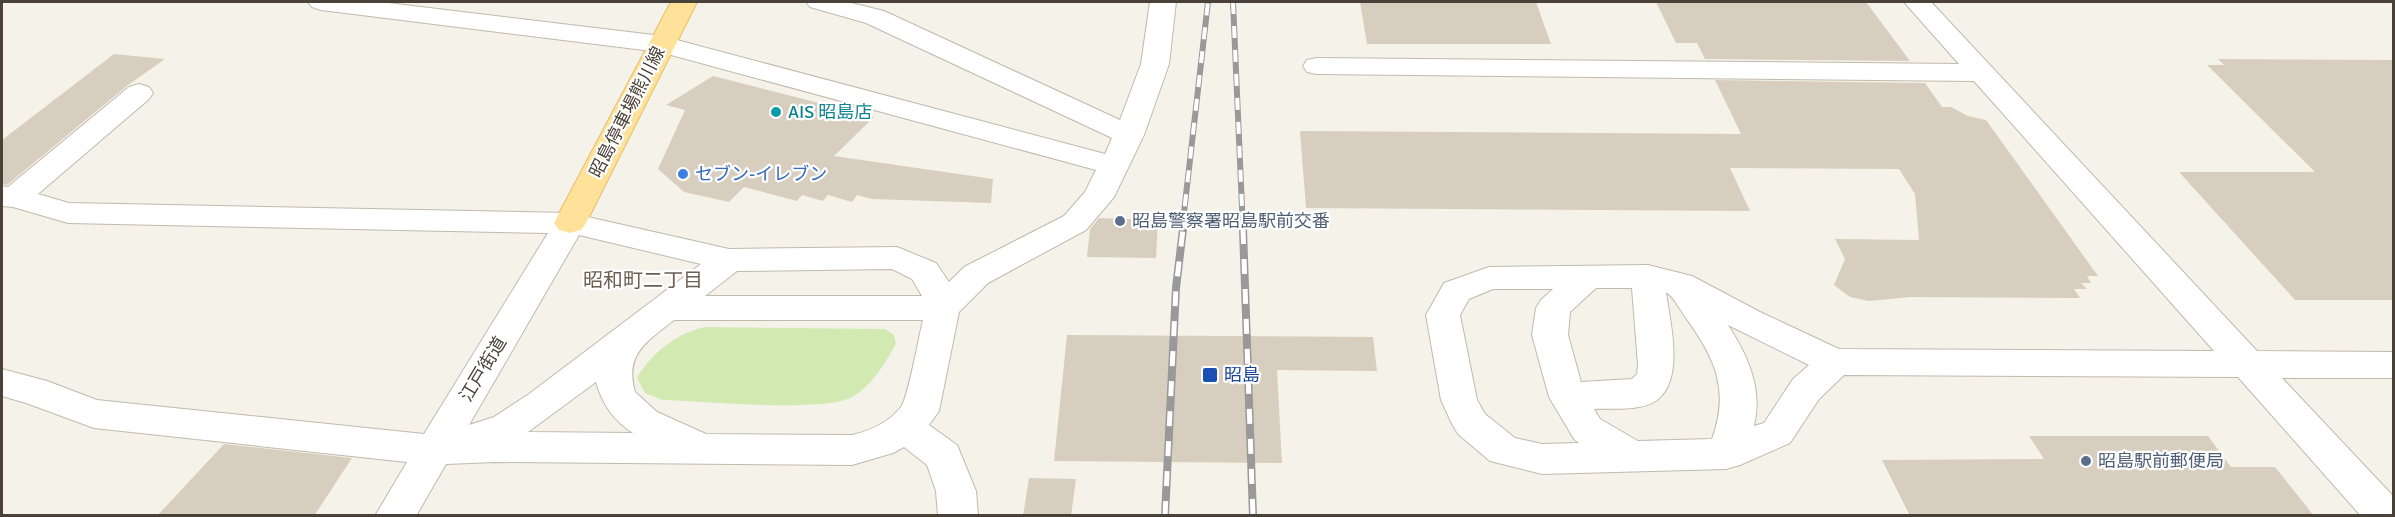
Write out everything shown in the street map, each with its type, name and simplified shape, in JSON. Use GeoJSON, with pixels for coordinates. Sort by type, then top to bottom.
{"type":"FeatureCollection","features":[{"type":"Feature","properties":{"kind":"main road","name":"昭島停車場熊川線"},"geometry":{"type":"LineString","coordinates":[[570,223],[684,2]]}},
{"type":"Feature","properties":{"kind":"street"},"geometry":{"type":"LineString","coordinates":[[321,2],[662,44],[1115,166]]}},
{"type":"Feature","properties":{"kind":"street"},"geometry":{"type":"LineString","coordinates":[[819,2],[875,16],[1129,135]]}},
{"type":"Feature","properties":{"kind":"street"},"geometry":{"type":"LineString","coordinates":[[666,308],[943,308],[976,275],[1075,223],[1098,197],[1129,135],[1155,64],[1163,2]]}},
{"type":"Feature","properties":{"kind":"street"},"geometry":{"type":"LineString","coordinates":[[1917,2],[2386,516]]}},
{"type":"Feature","properties":{"kind":"street"},"geometry":{"type":"LineString","coordinates":[[1317,66],[1984,73]]}},
{"type":"Feature","properties":{"kind":"street"},"geometry":{"type":"LineString","coordinates":[[8,197],[139,93]]}},
{"type":"Feature","properties":{"kind":"street"},"geometry":{"type":"LineString","coordinates":[[2,383],[34,391],[94,414],[435,450],[495,447],[852,450],[879,442],[905,427],[920,411],[943,308],[938,291],[924,271],[897,258],[729,260],[570,223],[68,213],[8,197]]}},
{"type":"Feature","properties":{"kind":"street","name":"江戸街道"},"geometry":{"type":"LineString","coordinates":[[396,516],[570,223]]}},
{"type":"Feature","properties":{"kind":"street"},"geometry":{"type":"LineString","coordinates":[[435,450],[507,427],[542,404],[729,260]]}},
{"type":"Feature","properties":{"kind":"street"},"geometry":{"type":"LineString","coordinates":[[1835,362],[1806,389],[1777,433],[1726,454],[1542,459],[1504,450],[1471,424],[1459,400],[1443,315],[1456,291],[1489,278],[1587,277],[1664,280],[1835,362],[2394,365]]}},
{"type":"Feature","properties":{"kind":"street"},"geometry":{"type":"LineString","coordinates":[[1587,277],[1553,309],[1550,335],[1566,397],[1587,429],[1635,458]]}},
{"type":"Feature","properties":{"kind":"street"},"geometry":{"type":"LineString","coordinates":[[1566,397],[1642,392],[1654,378],[1664,280]]}},
{"type":"Feature","properties":{"kind":"street"},"geometry":{"type":"LineString","coordinates":[[1664,280],[1709,323],[1736,372],[1740,402],[1735,428],[1726,454]]}},
{"type":"Feature","properties":{"kind":"street"},"geometry":{"type":"LineString","coordinates":[[624,340],[614,380],[620,399],[637,417],[663,433],[708,450]]}},
{"type":"Feature","properties":{"kind":"street"},"geometry":{"type":"LineString","coordinates":[[905,427],[943,456],[957,503]]}},
{"type":"Feature","properties":{"kind":"green space"},"geometry":{"type":"Polygon","coordinates":[[[706,327],[885,329],[894,335],[896,344],[866,387],[852,397],[837,402],[790,405],[732,404],[663,400],[645,393],[637,378],[650,360],[676,339],[706,327]]]}},
{"type":"Feature","properties":{"kind":"building"},"geometry":{"type":"Polygon","coordinates":[[[1360,2],[1536,2],[1551,44],[1367,44],[1360,2]]]}},
{"type":"Feature","properties":{"kind":"building"},"geometry":{"type":"Polygon","coordinates":[[[1656,2],[1866,2],[1910,61],[1705,59],[1697,43],[1676,43],[1656,2]]]}},
{"type":"Feature","properties":{"kind":"building"},"geometry":{"type":"Polygon","coordinates":[[[114,54],[165,59],[128,85],[7,185],[2,184],[2,140],[114,54]]]}},
{"type":"Feature","properties":{"kind":"building"},"geometry":{"type":"Polygon","coordinates":[[[2218,59],[2394,60],[2394,300],[2295,300],[2179,172],[2315,172],[2207,65],[2224,65],[2218,59]]]}},
{"type":"Feature","properties":{"kind":"building"},"geometry":{"type":"Polygon","coordinates":[[[713,76],[874,117],[834,156],[993,179],[991,203],[872,199],[857,195],[852,202],[828,195],[823,201],[802,195],[797,201],[744,187],[729,202],[684,192],[658,169],[685,110],[666,105],[713,76]]]}},
{"type":"Feature","properties":{"kind":"building"},"geometry":{"type":"Polygon","coordinates":[[[1715,80],[1925,83],[1942,107],[1951,107],[1968,116],[1986,120],[2098,276],[2087,276],[2091,283],[2081,283],[2087,289],[2074,289],[2080,298],[1911,297],[1869,301],[1850,297],[1834,285],[1845,259],[1835,239],[1919,240],[1915,194],[1899,169],[1730,168],[1750,211],[1306,208],[1300,131],[1741,134],[1715,80]]]}},
{"type":"Feature","properties":{"kind":"building"},"geometry":{"type":"Polygon","coordinates":[[[1099,218],[1158,220],[1156,258],[1087,257],[1090,229],[1099,218]]]}},
{"type":"Feature","properties":{"kind":"building"},"geometry":{"type":"Polygon","coordinates":[[[1067,335],[1373,337],[1377,371],[1277,370],[1282,463],[1054,461],[1067,335]]]}},
{"type":"Feature","properties":{"kind":"building"},"geometry":{"type":"Polygon","coordinates":[[[2029,436],[2208,436],[2231,467],[2275,467],[2314,516],[1910,516],[1882,460],[2044,459],[2029,436]]]}},
{"type":"Feature","properties":{"kind":"building"},"geometry":{"type":"Polygon","coordinates":[[[224,444],[352,458],[314,516],[157,516],[224,444]]]}},
{"type":"Feature","properties":{"kind":"building"},"geometry":{"type":"Polygon","coordinates":[[[1029,478],[1076,479],[1071,516],[1023,516],[1029,478]]]}},
{"type":"Feature","properties":{"kind":"railway"},"geometry":{"type":"LineString","coordinates":[[1182,230],[1208,2]]}},
{"type":"Feature","properties":{"kind":"railway"},"geometry":{"type":"LineString","coordinates":[[1233,2],[1243,230]]}},
{"type":"Feature","properties":{"kind":"railway"},"geometry":{"type":"LineString","coordinates":[[1165,516],[1176,288],[1183,229]]}},
{"type":"Feature","properties":{"kind":"railway"},"geometry":{"type":"LineString","coordinates":[[1243,229],[1253,516]]}},
{"type":"Feature","properties":{"kind":"place","name":"AIS 昭島店"},"geometry":{"type":"Point","coordinates":[776,112]}},
{"type":"Feature","properties":{"kind":"place","name":"セブン-イレブン"},"geometry":{"type":"Point","coordinates":[683,174]}},
{"type":"Feature","properties":{"kind":"place","name":"昭島警察署昭島駅前交番"},"geometry":{"type":"Point","coordinates":[1120,221]}},
{"type":"Feature","properties":{"kind":"place","name":"昭島"},"geometry":{"type":"Point","coordinates":[1210,375]}},
{"type":"Feature","properties":{"kind":"place","name":"昭島駅前郵便局"},"geometry":{"type":"Point","coordinates":[2086,461]}},
{"type":"Feature","properties":{"kind":"district","name":"昭和町二丁目"},"geometry":{"type":"Point","coordinates":[643,280]}}]}
